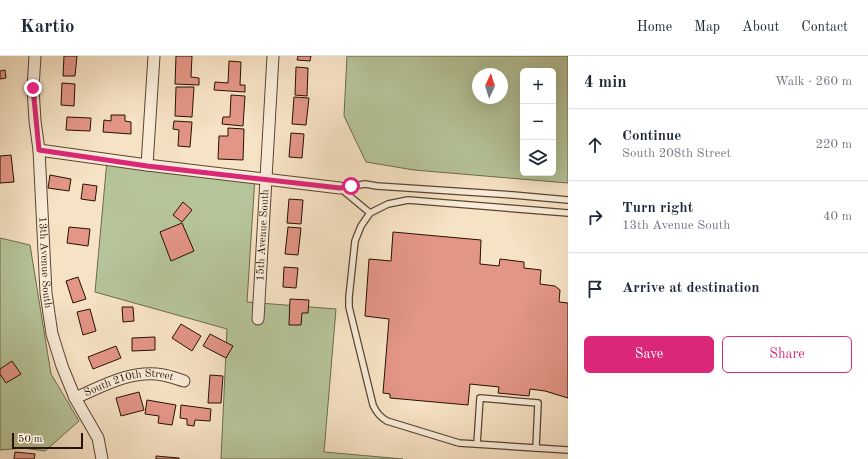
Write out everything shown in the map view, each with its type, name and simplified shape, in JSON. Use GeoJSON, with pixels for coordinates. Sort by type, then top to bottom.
{"type":"FeatureCollection","features":[{"type":"Feature","properties":{"kind":"street","name":"13th Avenue South"},"geometry":{"type":"LineString","coordinates":[[35,56],[33,88],[39,150],[46,293],[52,334],[62,366],[76,398],[98,438],[102,459]]}},
{"type":"Feature","properties":{"kind":"street"},"geometry":{"type":"LineString","coordinates":[[147,166],[154,56]]}},
{"type":"Feature","properties":{"kind":"street","name":"15th Avenue South"},"geometry":{"type":"LineString","coordinates":[[258,319],[273,56]]}},
{"type":"Feature","properties":{"kind":"street"},"geometry":{"type":"LineString","coordinates":[[39,150],[147,166],[266,178],[340,188]]}},
{"type":"Feature","properties":{"kind":"street","name":"South 210th Street"},"geometry":{"type":"LineString","coordinates":[[76,398],[120,378],[136,374],[162,374],[184,381]]}},
{"type":"Feature","properties":{"kind":"lane"},"geometry":{"type":"LineString","coordinates":[[340,188],[365,184],[391,188],[513,195],[568,200]]}},
{"type":"Feature","properties":{"kind":"lane"},"geometry":{"type":"LineString","coordinates":[[340,188],[370,213]]}},
{"type":"Feature","properties":{"kind":"lane"},"geometry":{"type":"LineString","coordinates":[[568,213],[408,200],[388,204],[370,213],[361,226],[354,241],[349,297],[352,321],[376,412],[381,417],[387,421],[449,441],[568,450]]}},
{"type":"Feature","properties":{"kind":"lane"},"geometry":{"type":"LineString","coordinates":[[477,444],[480,398],[538,403],[536,448]]}},
{"type":"Feature","properties":{"kind":"green space"},"geometry":{"type":"Polygon","coordinates":[[[347,56],[568,56],[568,183],[414,170],[366,162],[344,116],[347,56]]]}},
{"type":"Feature","properties":{"kind":"green space"},"geometry":{"type":"Polygon","coordinates":[[[107,160],[255,177],[247,302],[336,309],[324,452],[403,459],[221,459],[227,329],[95,292],[107,160]]]}},
{"type":"Feature","properties":{"kind":"green space"},"geometry":{"type":"Polygon","coordinates":[[[0,238],[30,245],[51,374],[79,421],[45,451],[23,448],[0,450],[0,238]]]}},
{"type":"Feature","properties":{"kind":"building"},"geometry":{"type":"Polygon","coordinates":[[[64,56],[77,56],[75,76],[63,76],[64,56]]]}},
{"type":"Feature","properties":{"kind":"building"},"geometry":{"type":"Polygon","coordinates":[[[176,56],[192,56],[191,77],[199,78],[199,85],[175,84],[176,56]]]}},
{"type":"Feature","properties":{"kind":"building"},"geometry":{"type":"Polygon","coordinates":[[[298,56],[311,56],[310,61],[297,60],[298,56]]]}},
{"type":"Feature","properties":{"kind":"building"},"geometry":{"type":"Polygon","coordinates":[[[229,61],[241,62],[240,85],[245,85],[245,92],[214,90],[215,82],[228,83],[229,61]]]}},
{"type":"Feature","properties":{"kind":"building"},"geometry":{"type":"Polygon","coordinates":[[[296,67],[308,68],[307,96],[295,95],[296,67]]]}},
{"type":"Feature","properties":{"kind":"building"},"geometry":{"type":"Polygon","coordinates":[[[5,70],[6,78],[0,79],[0,71],[5,70]]]}},
{"type":"Feature","properties":{"kind":"building"},"geometry":{"type":"Polygon","coordinates":[[[62,83],[75,84],[74,106],[61,105],[62,83]]]}},
{"type":"Feature","properties":{"kind":"building"},"geometry":{"type":"Polygon","coordinates":[[[176,87],[194,87],[192,117],[175,116],[176,87]]]}},
{"type":"Feature","properties":{"kind":"building"},"geometry":{"type":"Polygon","coordinates":[[[231,95],[245,96],[243,126],[222,124],[223,117],[230,117],[231,95]]]}},
{"type":"Feature","properties":{"kind":"building"},"geometry":{"type":"Polygon","coordinates":[[[294,97],[309,98],[306,125],[292,124],[294,97]]]}},
{"type":"Feature","properties":{"kind":"building"},"geometry":{"type":"Polygon","coordinates":[[[111,115],[125,115],[125,121],[131,122],[131,134],[103,132],[104,120],[111,121],[111,115]]]}},
{"type":"Feature","properties":{"kind":"building"},"geometry":{"type":"Polygon","coordinates":[[[67,117],[91,118],[90,131],[66,130],[67,117]]]}},
{"type":"Feature","properties":{"kind":"building"},"geometry":{"type":"Polygon","coordinates":[[[174,121],[192,122],[190,147],[178,146],[179,130],[173,129],[174,121]]]}},
{"type":"Feature","properties":{"kind":"building"},"geometry":{"type":"Polygon","coordinates":[[[228,128],[244,129],[243,160],[218,159],[219,136],[228,136],[228,128]]]}},
{"type":"Feature","properties":{"kind":"building"},"geometry":{"type":"Polygon","coordinates":[[[291,133],[304,134],[302,158],[289,157],[291,133]]]}},
{"type":"Feature","properties":{"kind":"building"},"geometry":{"type":"Polygon","coordinates":[[[11,155],[14,182],[0,183],[0,156],[11,155]]]}},
{"type":"Feature","properties":{"kind":"building"},"geometry":{"type":"Polygon","coordinates":[[[50,175],[71,179],[69,191],[48,188],[50,175]]]}},
{"type":"Feature","properties":{"kind":"building"},"geometry":{"type":"Polygon","coordinates":[[[83,184],[97,186],[95,201],[81,199],[83,184]]]}},
{"type":"Feature","properties":{"kind":"building"},"geometry":{"type":"Polygon","coordinates":[[[289,199],[303,200],[301,224],[287,223],[289,199]]]}},
{"type":"Feature","properties":{"kind":"building"},"geometry":{"type":"Polygon","coordinates":[[[183,202],[192,210],[182,222],[173,215],[183,202]]]}},
{"type":"Feature","properties":{"kind":"building"},"geometry":{"type":"Polygon","coordinates":[[[182,223],[194,251],[171,261],[160,232],[182,223]]]}},
{"type":"Feature","properties":{"kind":"building"},"geometry":{"type":"Polygon","coordinates":[[[69,227],[90,229],[88,246],[67,243],[69,227]]]}},
{"type":"Feature","properties":{"kind":"building"},"geometry":{"type":"Polygon","coordinates":[[[288,227],[301,228],[298,255],[285,254],[288,227]]]}},
{"type":"Feature","properties":{"kind":"building"},"geometry":{"type":"Polygon","coordinates":[[[393,232],[481,240],[480,264],[499,266],[500,259],[524,262],[524,268],[541,270],[540,284],[555,286],[560,290],[559,302],[568,303],[568,398],[545,391],[530,389],[529,396],[498,393],[499,387],[470,384],[468,405],[390,398],[390,394],[383,393],[389,319],[365,316],[369,259],[391,261],[393,232]]]}},
{"type":"Feature","properties":{"kind":"building"},"geometry":{"type":"Polygon","coordinates":[[[284,267],[298,268],[296,288],[283,287],[284,267]]]}},
{"type":"Feature","properties":{"kind":"building"},"geometry":{"type":"Polygon","coordinates":[[[78,277],[86,299],[73,303],[66,281],[78,277]]]}},
{"type":"Feature","properties":{"kind":"building"},"geometry":{"type":"Polygon","coordinates":[[[290,299],[309,300],[308,313],[302,313],[301,325],[289,325],[290,299]]]}},
{"type":"Feature","properties":{"kind":"building"},"geometry":{"type":"Polygon","coordinates":[[[122,307],[133,307],[134,321],[123,322],[122,307]]]}},
{"type":"Feature","properties":{"kind":"building"},"geometry":{"type":"Polygon","coordinates":[[[90,309],[96,331],[83,335],[77,312],[90,309]]]}},
{"type":"Feature","properties":{"kind":"building"},"geometry":{"type":"Polygon","coordinates":[[[181,324],[201,336],[192,351],[172,338],[181,324]]]}},
{"type":"Feature","properties":{"kind":"building"},"geometry":{"type":"Polygon","coordinates":[[[210,334],[233,346],[226,358],[203,346],[210,334]]]}},
{"type":"Feature","properties":{"kind":"building"},"geometry":{"type":"Polygon","coordinates":[[[155,337],[155,350],[132,351],[132,338],[155,337]]]}},
{"type":"Feature","properties":{"kind":"building"},"geometry":{"type":"Polygon","coordinates":[[[116,346],[121,358],[93,369],[88,357],[116,346]]]}},
{"type":"Feature","properties":{"kind":"building"},"geometry":{"type":"Polygon","coordinates":[[[12,361],[21,374],[6,383],[0,374],[0,369],[12,361]]]}},
{"type":"Feature","properties":{"kind":"building"},"geometry":{"type":"Polygon","coordinates":[[[210,375],[223,376],[221,403],[208,403],[210,375]]]}},
{"type":"Feature","properties":{"kind":"building"},"geometry":{"type":"Polygon","coordinates":[[[139,392],[144,410],[121,416],[116,398],[139,392]]]}},
{"type":"Feature","properties":{"kind":"building"},"geometry":{"type":"Polygon","coordinates":[[[147,400],[176,405],[172,425],[158,423],[159,416],[145,414],[147,400]]]}},
{"type":"Feature","properties":{"kind":"building"},"geometry":{"type":"Polygon","coordinates":[[[181,405],[211,409],[210,421],[195,420],[194,426],[187,425],[187,419],[180,418],[181,405]]]}},
{"type":"Feature","properties":{"kind":"building"},"geometry":{"type":"Polygon","coordinates":[[[15,452],[35,454],[34,459],[14,459],[15,452]]]}},
{"type":"Feature","properties":{"kind":"building"},"geometry":{"type":"Polygon","coordinates":[[[156,456],[179,458],[179,459],[156,459],[156,456]]]}},
{"type":"Feature","properties":{"kind":"route"},"geometry":{"type":"LineString","coordinates":[[33,88],[39,150],[147,166],[266,178],[340,188],[351,186]]}}]}
